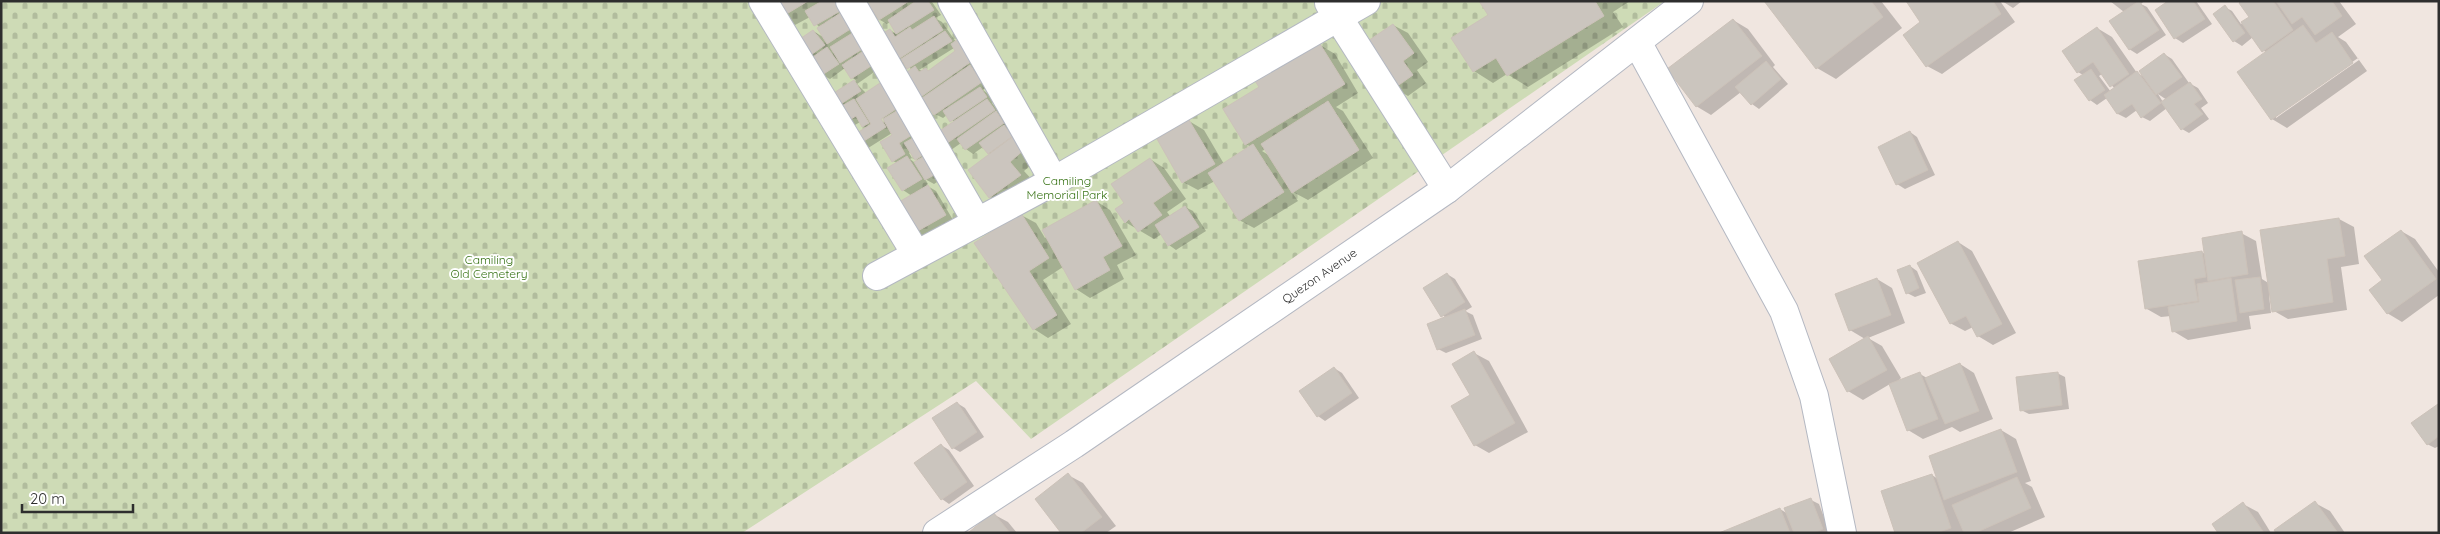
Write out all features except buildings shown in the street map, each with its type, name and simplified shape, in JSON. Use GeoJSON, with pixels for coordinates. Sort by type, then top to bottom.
{"type":"FeatureCollection","features":[{"type":"Feature","properties":{"kind":"street"},"geometry":{"type":"LineString","coordinates":[[763,1],[916,254]]}},
{"type":"Feature","properties":{"kind":"street"},"geometry":{"type":"LineString","coordinates":[[850,1],[977,222]]}},
{"type":"Feature","properties":{"kind":"street"},"geometry":{"type":"LineString","coordinates":[[952,1],[1054,181]]}},
{"type":"Feature","properties":{"kind":"street"},"geometry":{"type":"LineString","coordinates":[[877,276],[1054,181],[1333,9],[1366,1]]}},
{"type":"Feature","properties":{"kind":"street","name":"Quezon Avenue"},"geometry":{"type":"LineString","coordinates":[[937,533],[1074,444],[1447,189],[1689,1]]}},
{"type":"Feature","properties":{"kind":"street"},"geometry":{"type":"LineString","coordinates":[[1333,9],[1447,189]]}},
{"type":"Feature","properties":{"kind":"street"},"geometry":{"type":"LineString","coordinates":[[1638,42],[1784,312],[1814,396],[1842,533]]}},
{"type":"Feature","properties":{"kind":"green space","name":"Camiling Old Cemetery"},"geometry":{"type":"Polygon","coordinates":[[[1,1],[1665,1],[1031,439],[976,381],[742,533],[1,533],[1,1]]]}},
{"type":"Feature","properties":{"kind":"park label","name":"Camiling Memorial Park"},"geometry":{"type":"Point","coordinates":[1067,188]}}]}
